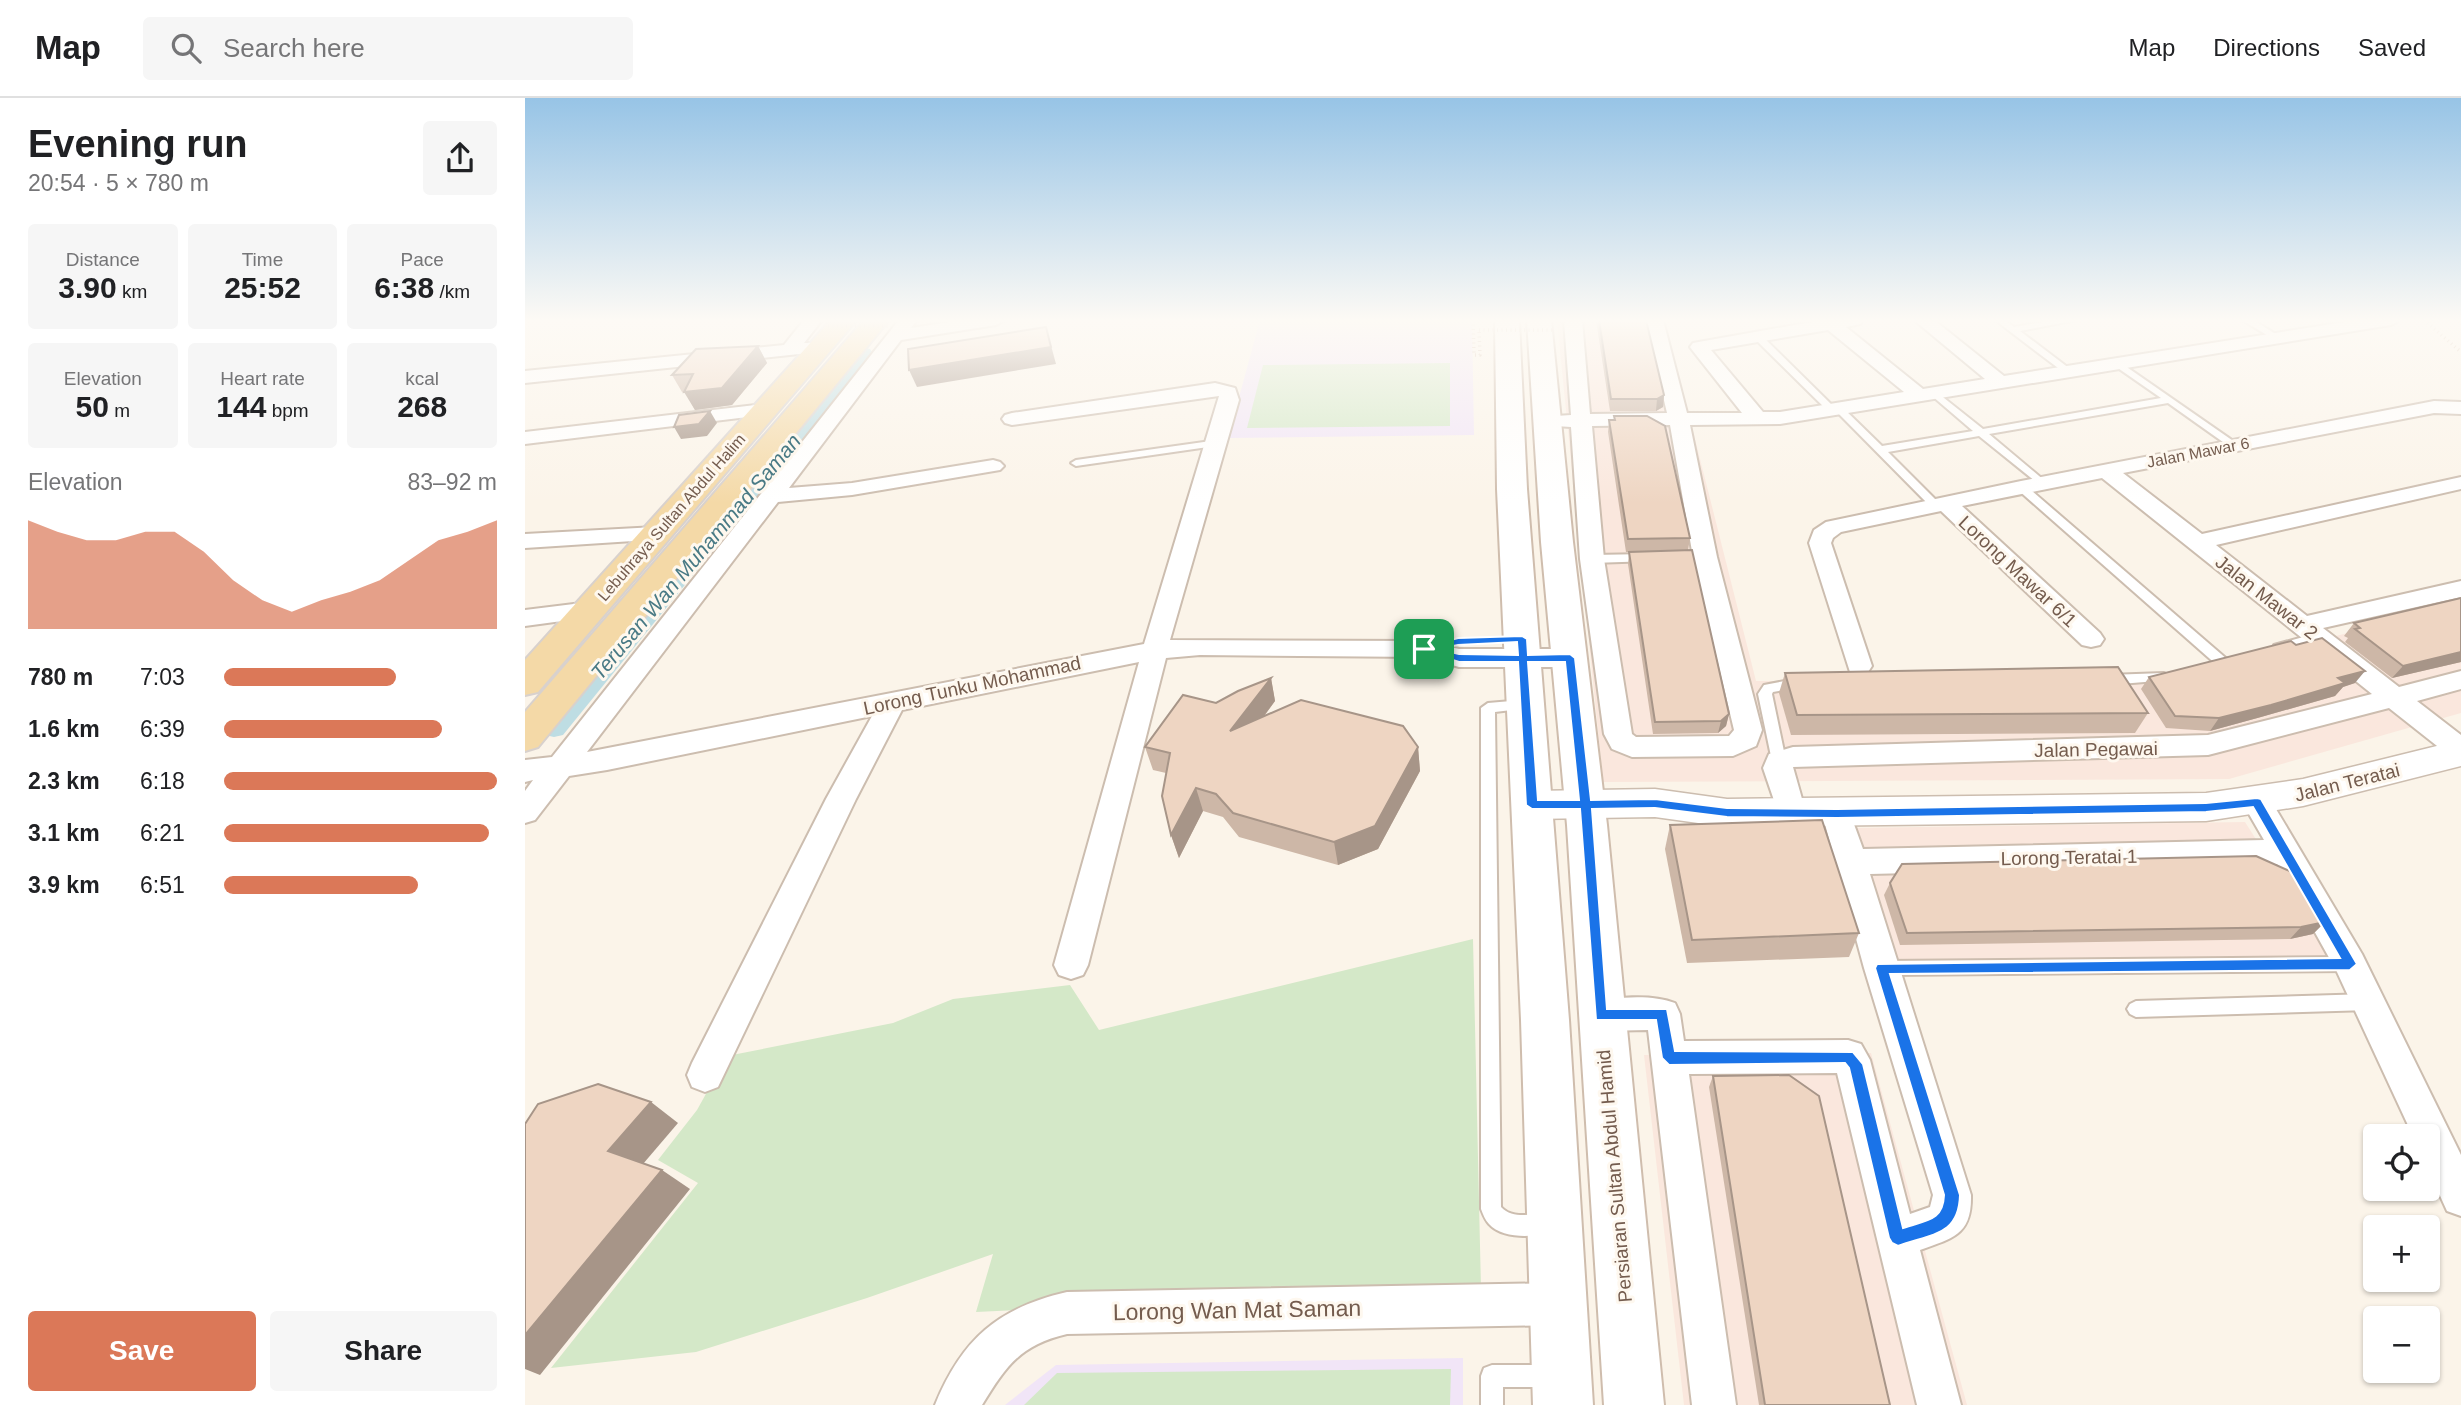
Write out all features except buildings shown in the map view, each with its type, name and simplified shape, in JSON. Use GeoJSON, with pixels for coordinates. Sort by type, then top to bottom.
{"type":"FeatureCollection","features":[{"type":"Feature","properties":{"kind":"main road","name":"Lebuhraya Sultan Abdul Halim"},"geometry":{"type":"LineString","coordinates":[[525,683],[790,381]]}},
{"type":"Feature","properties":{"kind":"main road","name":"Lebuhraya Sultan Abdul Halim"},"geometry":{"type":"LineString","coordinates":[[525,737],[796,381]]}},
{"type":"Feature","properties":{"kind":"main road"},"geometry":{"type":"LineString","coordinates":[[1499,381],[1512,489],[1523,649],[1562,1390]]}},
{"type":"Feature","properties":{"kind":"main road","name":"Persiaran Sultan Abdul Hamid"},"geometry":{"type":"LineString","coordinates":[[1547,381],[1547,421],[1586,814],[1634,1405]]}},
{"type":"Feature","properties":{"kind":"street"},"geometry":{"type":"LineString","coordinates":[[525,812],[772,496],[855,381]]}},
{"type":"Feature","properties":{"kind":"street"},"geometry":{"type":"LineString","coordinates":[[1578,381],[1592,559],[1618,734],[1622,742],[1632,747],[1733,746],[1746,739],[1748,730],[1699,557],[1679,421],[1669,381]]}},
{"type":"Feature","properties":{"kind":"street"},"geometry":{"type":"LineString","coordinates":[[1727,381],[1758,419]]}},
{"type":"Feature","properties":{"kind":"street"},"geometry":{"type":"LineString","coordinates":[[1909,381],[1927,394]]}},
{"type":"Feature","properties":{"kind":"street"},"geometry":{"type":"LineString","coordinates":[[1547,421],[1758,419],[2013,381]]}},
{"type":"Feature","properties":{"kind":"street"},"geometry":{"type":"LineString","coordinates":[[1012,419],[1223,390],[1228,393],[1229,400],[1155,650],[1071,965]]}},
{"type":"Feature","properties":{"kind":"street","name":"Jalan Mawar 6"},"geometry":{"type":"LineString","coordinates":[[1859,666],[1820,543],[1822,535],[1843,524],[2434,407],[2461,408]]}},
{"type":"Feature","properties":{"kind":"street"},"geometry":{"type":"LineString","coordinates":[[525,439],[765,410]]}},
{"type":"Feature","properties":{"kind":"street"},"geometry":{"type":"LineString","coordinates":[[772,496],[852,489],[993,466]]}},
{"type":"Feature","properties":{"kind":"street","name":"Jalan Mawar 2"},"geometry":{"type":"LineString","coordinates":[[2107,471],[2461,751]]}},
{"type":"Feature","properties":{"kind":"street"},"geometry":{"type":"LineString","coordinates":[[2198,542],[2461,483]]}},
{"type":"Feature","properties":{"kind":"street","name":"Lorong Mawar 6/1"},"geometry":{"type":"LineString","coordinates":[[1940,504],[2091,639]]}},
{"type":"Feature","properties":{"kind":"street"},"geometry":{"type":"LineString","coordinates":[[525,541],[656,534]]}},
{"type":"Feature","properties":{"kind":"street"},"geometry":{"type":"LineString","coordinates":[[2310,631],[2461,589]]}},
{"type":"Feature","properties":{"kind":"street"},"geometry":{"type":"LineString","coordinates":[[525,618],[590,610]]}},
{"type":"Feature","properties":{"kind":"street","name":"Lorong Tunku Mohammad"},"geometry":{"type":"LineString","coordinates":[[525,771],[561,767],[1155,650],[1200,647],[1424,649],[1459,658],[1523,649],[1569,648]]}},
{"type":"Feature","properties":{"kind":"street","name":"Jalan Pegawai"},"geometry":{"type":"LineString","coordinates":[[1779,761],[2131,707],[2209,745],[2461,680]]}},
{"type":"Feature","properties":{"kind":"street"},"geometry":{"type":"LineString","coordinates":[[705,1075],[841,799],[893,702]]}},
{"type":"Feature","properties":{"kind":"street","name":"Jalan Teratai"},"geometry":{"type":"LineString","coordinates":[[1533,815],[1586,814],[1658,824],[1727,813],[2206,807],[2257,802],[2369,778],[2461,751]]}},
{"type":"Feature","properties":{"kind":"street"},"geometry":{"type":"LineString","coordinates":[[1779,761],[1777,768],[1791,813]]}},
{"type":"Feature","properties":{"kind":"street"},"geometry":{"type":"LineString","coordinates":[[2257,802],[2350,964],[2461,1197]]}},
{"type":"Feature","properties":{"kind":"street"},"geometry":{"type":"LineString","coordinates":[[1837,813],[1881,968],[1952,1195],[1952,1212],[1943,1222],[1898,1238]]}},
{"type":"Feature","properties":{"kind":"street","name":"Lorong Teratai 1"},"geometry":{"type":"LineString","coordinates":[[1851,862],[2287,852]]}},
{"type":"Feature","properties":{"kind":"street"},"geometry":{"type":"LineString","coordinates":[[1601,1016],[1663,1014],[1714,1405]]}},
{"type":"Feature","properties":{"kind":"street"},"geometry":{"type":"LineString","coordinates":[[1669,1058],[1848,1056],[1852,1060],[1939,1405]]}},
{"type":"Feature","properties":{"kind":"street","name":"Lorong Wan Mat Saman"},"geometry":{"type":"LineString","coordinates":[[957,1405],[996,1346],[1017,1327],[1040,1318],[1067,1313],[1559,1304]]}},
{"type":"Feature","properties":{"kind":"lane"},"geometry":{"type":"LineString","coordinates":[[1805,381],[1940,504]]}},
{"type":"Feature","properties":{"kind":"lane"},"geometry":{"type":"LineString","coordinates":[[2142,381],[2234,445]]}},
{"type":"Feature","properties":{"kind":"lane"},"geometry":{"type":"LineString","coordinates":[[1927,394],[1980,432],[2031,485],[2229,661],[2202,668]]}},
{"type":"Feature","properties":{"kind":"lane"},"geometry":{"type":"LineString","coordinates":[[1880,450],[2169,400]]}},
{"type":"Feature","properties":{"kind":"lane"},"geometry":{"type":"LineString","coordinates":[[1076,463],[1218,443]]}},
{"type":"Feature","properties":{"kind":"lane"},"geometry":{"type":"LineString","coordinates":[[1592,559],[1667,558]]}},
{"type":"Feature","properties":{"kind":"lane"},"geometry":{"type":"LineString","coordinates":[[2270,650],[2310,631]]}},
{"type":"Feature","properties":{"kind":"lane"},"geometry":{"type":"LineString","coordinates":[[2131,707],[2153,679],[2182,674]]}},
{"type":"Feature","properties":{"kind":"lane"},"geometry":{"type":"LineString","coordinates":[[1779,761],[1765,694],[1769,688],[1784,684],[1810,683]]}},
{"type":"Feature","properties":{"kind":"lane"},"geometry":{"type":"LineString","coordinates":[[1526,705],[1488,708],[1491,1209],[1499,1222],[1506,1224],[1555,1223]]}},
{"type":"Feature","properties":{"kind":"lane"},"geometry":{"type":"LineString","coordinates":[[1881,968],[2350,964]]}},
{"type":"Feature","properties":{"kind":"lane"},"geometry":{"type":"LineString","coordinates":[[2136,1009],[2369,1002]]}},
{"type":"Feature","properties":{"kind":"lane"},"geometry":{"type":"LineString","coordinates":[[1492,1405],[1492,1376],[1562,1390]]}},
{"type":"Feature","properties":{"kind":"shaded area"},"geometry":{"type":"Polygon","coordinates":[[[1243,381],[1473,381],[1474,435],[1228,438],[1243,381]]]}},
{"type":"Feature","properties":{"kind":"shaded area"},"geometry":{"type":"Polygon","coordinates":[[[1563,381],[1680,381],[1756,681],[2167,679],[2461,604],[2461,713],[2229,779],[1603,782],[1563,381]]]}},
{"type":"Feature","properties":{"kind":"shaded area"},"geometry":{"type":"Polygon","coordinates":[[[2245,822],[2339,969],[1898,977],[1852,828],[2245,822]]]}},
{"type":"Feature","properties":{"kind":"shaded area"},"geometry":{"type":"Polygon","coordinates":[[[1871,1053],[1967,1405],[1684,1405],[1644,1055],[1871,1053]]]}},
{"type":"Feature","properties":{"kind":"shaded area"},"geometry":{"type":"Polygon","coordinates":[[[1463,1358],[1463,1405],[1005,1405],[1056,1365],[1463,1358]]]}},
{"type":"Feature","properties":{"kind":"green space"},"geometry":{"type":"Polygon","coordinates":[[[1259,381],[1450,381],[1450,426],[1247,428],[1259,381]]]}},
{"type":"Feature","properties":{"kind":"green space"},"geometry":{"type":"Polygon","coordinates":[[[1473,939],[1481,1289],[976,1312],[993,1254],[867,1298],[696,1352],[551,1368],[698,1183],[658,1160],[697,1110],[727,1056],[893,1023],[953,999],[1070,985],[1099,1030],[1473,939]]]}},
{"type":"Feature","properties":{"kind":"green space"},"geometry":{"type":"Polygon","coordinates":[[[1451,1369],[1450,1405],[1024,1405],[1057,1373],[1451,1369]]]}},
{"type":"Feature","properties":{"kind":"waterway","name":"Terusan Wan Muhammad Saman"},"geometry":{"type":"LineString","coordinates":[[554,728],[841,381]]}},
{"type":"Feature","properties":{"kind":"route"},"geometry":{"type":"LineString","coordinates":[[1424,649],[1458,641],[1522,639],[1523,658],[1532,805],[1585,804],[1655,803],[1727,813],[1837,813],[2206,807],[2257,802],[2350,964],[1881,968],[1952,1195],[1952,1212],[1943,1222],[1898,1238],[1855,1064],[1848,1056],[1669,1058],[1663,1014],[1601,1016],[1587,825],[1585,804],[1570,658],[1523,658],[1459,658],[1424,649]]}}]}
